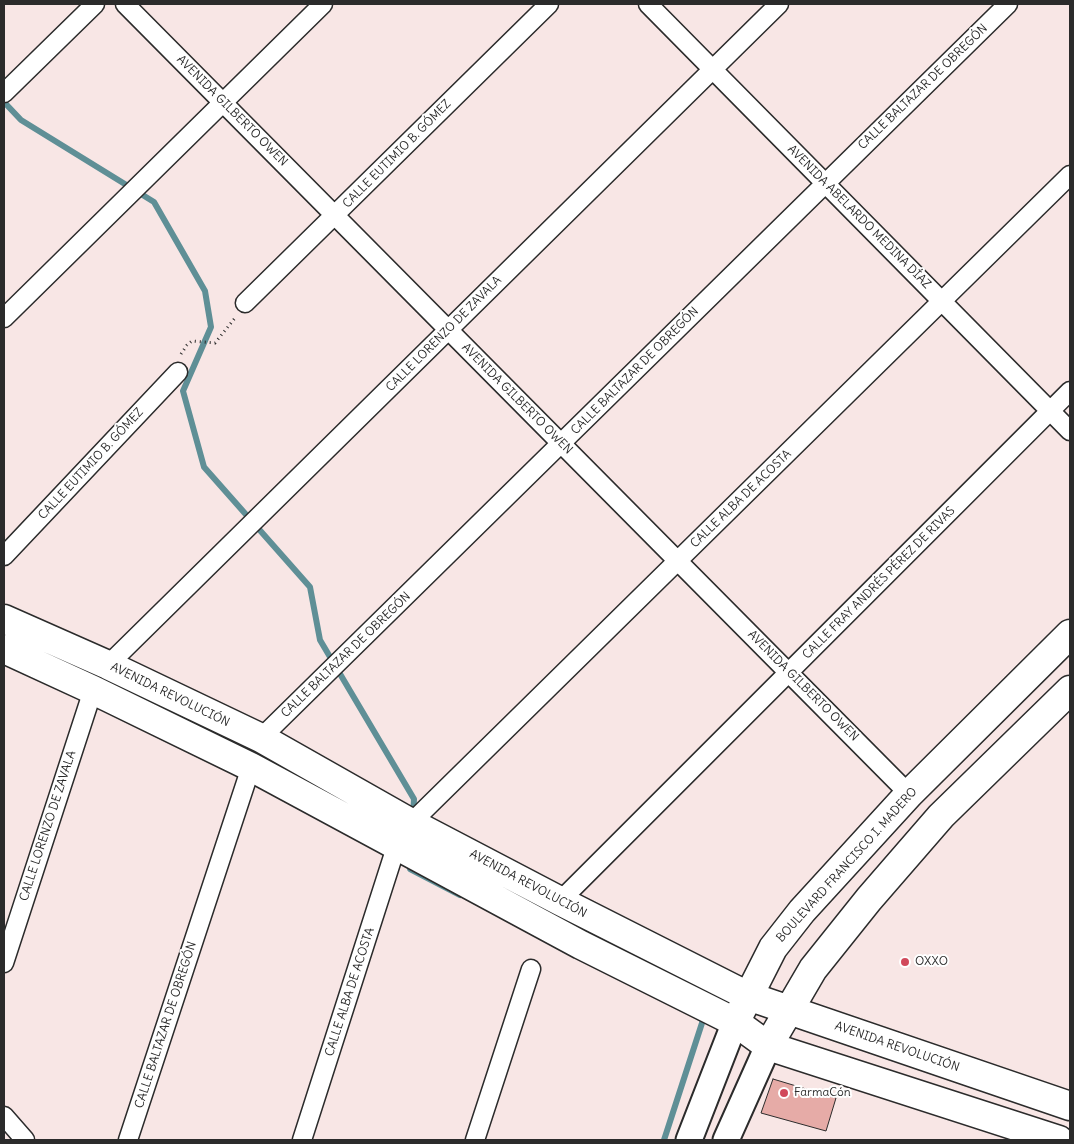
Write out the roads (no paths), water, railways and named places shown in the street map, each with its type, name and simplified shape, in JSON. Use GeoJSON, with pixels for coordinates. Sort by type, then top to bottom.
{"type":"FeatureCollection","features":[{"type":"Feature","properties":{"kind":"main road","name":"AVENIDA REVOLUCIÓN"},"geometry":{"type":"LineString","coordinates":[[4,619],[108,664],[261,738],[404,834],[581,944],[735,1022],[768,1046],[1013,1133],[1059,1140]]}},
{"type":"Feature","properties":{"kind":"main road","name":"BOULEVARD FRANCISCO I. MADERO"},"geometry":{"type":"LineString","coordinates":[[689,1140],[735,1022],[773,948],[796,918],[909,794],[1070,634]]}},
{"type":"Feature","properties":{"kind":"main road","name":"AVENIDA REVOLUCIÓN"},"geometry":{"type":"LineString","coordinates":[[4,649],[251,767],[560,901],[748,996],[1070,1106]]}},
{"type":"Feature","properties":{"kind":"main road"},"geometry":{"type":"LineString","coordinates":[[726,1140],[768,1046],[812,969],[869,898],[941,816],[1070,690]]}},
{"type":"Feature","properties":{"kind":"street"},"geometry":{"type":"LineString","coordinates":[[9,89],[95,4]]}},
{"type":"Feature","properties":{"kind":"street","name":"AVENIDA GILBERTO OWEN"},"geometry":{"type":"LineString","coordinates":[[125,4],[909,794]]}},
{"type":"Feature","properties":{"kind":"street"},"geometry":{"type":"LineString","coordinates":[[5,315],[126,199],[323,4]]}},
{"type":"Feature","properties":{"kind":"street","name":"CALLE EUTIMIO B. GÓMEZ"},"geometry":{"type":"LineString","coordinates":[[246,303],[549,4]]}},
{"type":"Feature","properties":{"kind":"street","name":"AVENIDA ABELARDO MEDINA DÍAZ"},"geometry":{"type":"LineString","coordinates":[[648,4],[1070,431]]}},
{"type":"Feature","properties":{"kind":"street","name":"CALLE LORENZO DE ZAVALA"},"geometry":{"type":"LineString","coordinates":[[108,664],[779,4]]}},
{"type":"Feature","properties":{"kind":"street","name":"CALLE BALTAZAR DE OBREGÓN"},"geometry":{"type":"LineString","coordinates":[[261,738],[1008,4]]}},
{"type":"Feature","properties":{"kind":"street","name":"CALLE ALBA DE ACOSTA"},"geometry":{"type":"LineString","coordinates":[[302,1140],[404,834],[678,560],[1070,175]]}},
{"type":"Feature","properties":{"kind":"street","name":"CALLE EUTIMIO B. GÓMEZ"},"geometry":{"type":"LineString","coordinates":[[4,556],[178,372]]}},
{"type":"Feature","properties":{"kind":"street","name":"CALLE FRAY ANDRÉS PÉREZ DE RIVAS"},"geometry":{"type":"LineString","coordinates":[[560,901],[1070,391]]}},
{"type":"Feature","properties":{"kind":"street","name":"CALLE LORENZO DE ZAVALA"},"geometry":{"type":"LineString","coordinates":[[4,963],[93,690]]}},
{"type":"Feature","properties":{"kind":"street","name":"CALLE BALTAZAR DE OBREGÓN"},"geometry":{"type":"LineString","coordinates":[[128,1140],[251,767]]}},
{"type":"Feature","properties":{"kind":"street"},"geometry":{"type":"LineString","coordinates":[[475,1140],[531,969]]}},
{"type":"Feature","properties":{"kind":"street"},"geometry":{"type":"LineString","coordinates":[[4,1116],[25,1140]]}},
{"type":"Feature","properties":{"kind":"waterway"},"geometry":{"type":"LineString","coordinates":[[4,102],[21,120],[154,202],[205,291],[211,327],[183,391],[204,467],[310,587],[320,640],[414,799],[413,816]]}},
{"type":"Feature","properties":{"kind":"waterway"},"geometry":{"type":"LineString","coordinates":[[410,861],[410,869],[460,895]]}},
{"type":"Feature","properties":{"kind":"waterway"},"geometry":{"type":"LineString","coordinates":[[664,1140],[703,1020],[698,1017]]}},
{"type":"Feature","properties":{"kind":"place","name":"OXXO"},"geometry":{"type":"Point","coordinates":[905,962]}},
{"type":"Feature","properties":{"kind":"place","name":"FarmaCón"},"geometry":{"type":"Point","coordinates":[784,1093]}}]}
